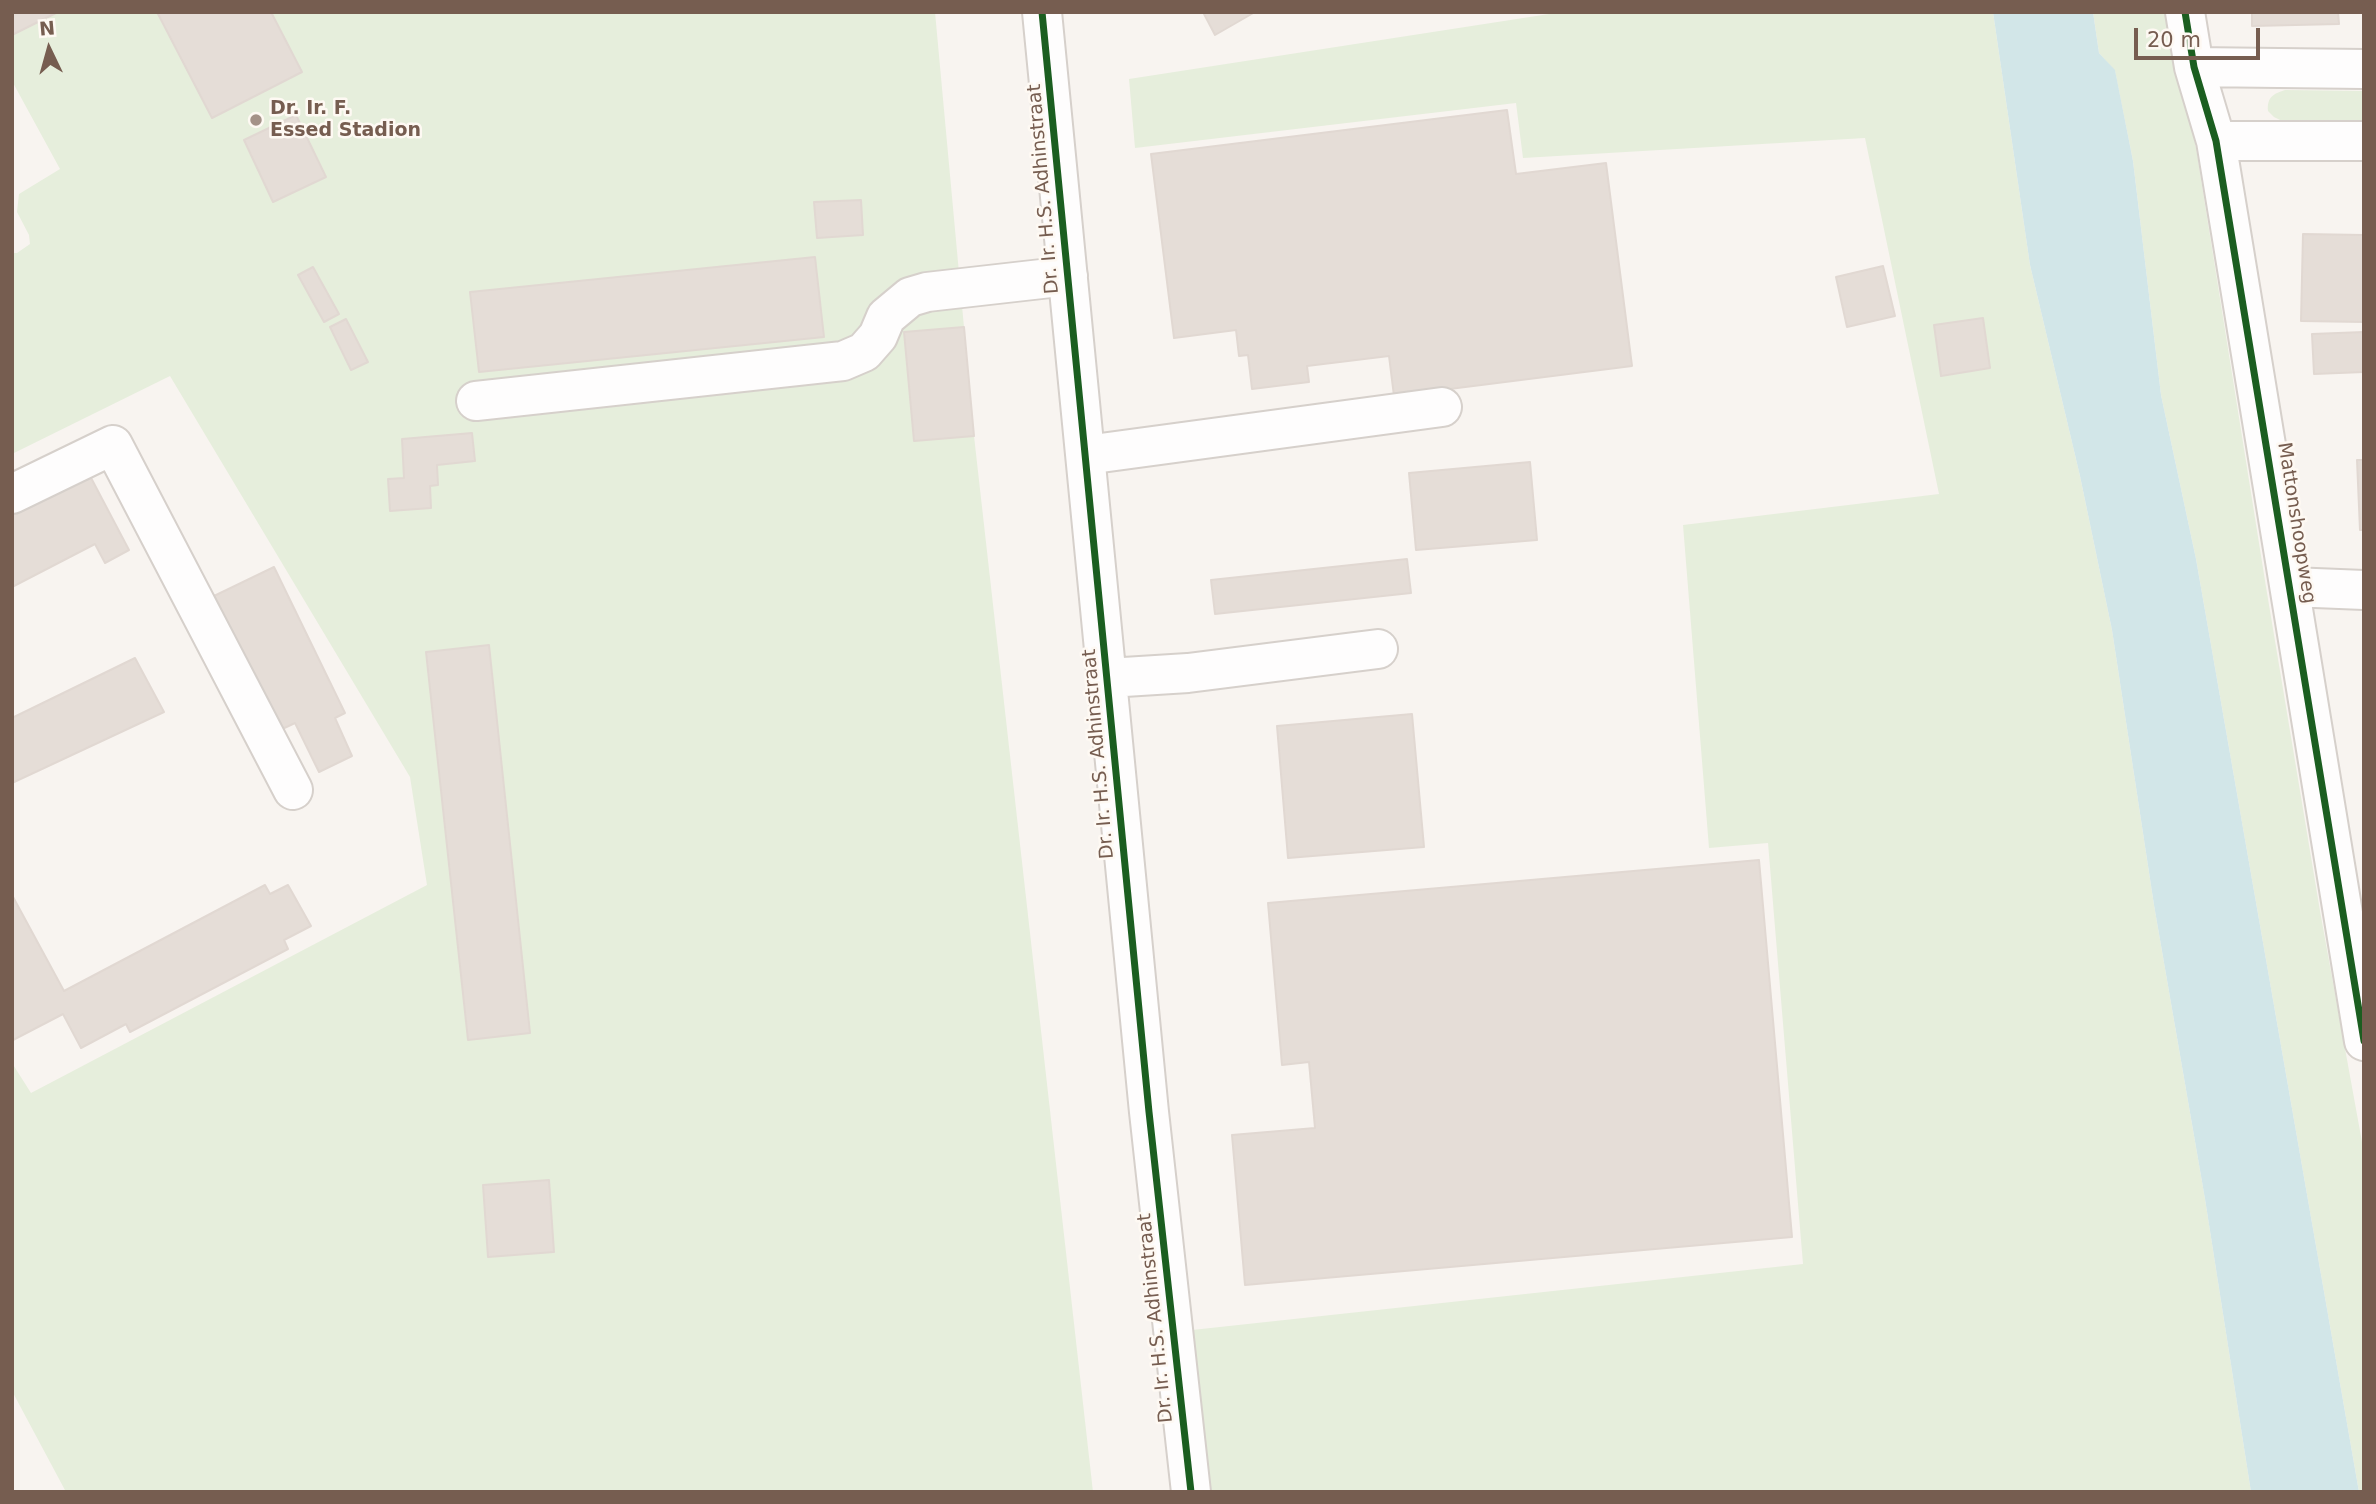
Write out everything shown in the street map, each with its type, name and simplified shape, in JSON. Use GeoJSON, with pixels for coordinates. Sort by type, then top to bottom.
{"type":"FeatureCollection","features":[{"type":"Feature","properties":{"kind":"street","name":"Dr. Ir. H.S. Adhinstraat"},"geometry":{"type":"LineString","coordinates":[[1042,12],[1149,1112],[1191,1492]]}},
{"type":"Feature","properties":{"kind":"street","name":"Mattonshoopweg"},"geometry":{"type":"LineString","coordinates":[[2185,12],[2194,67],[2217,141],[2364,1041]]}},
{"type":"Feature","properties":{"kind":"street"},"geometry":{"type":"LineString","coordinates":[[2194,67],[2364,69]]}},
{"type":"Feature","properties":{"kind":"street"},"geometry":{"type":"LineString","coordinates":[[2217,141],[2364,141]]}},
{"type":"Feature","properties":{"kind":"street"},"geometry":{"type":"LineString","coordinates":[[476,401],[844,362],[864,352],[878,336],[886,317],[910,297],[927,292],[1068,276]]}},
{"type":"Feature","properties":{"kind":"street"},"geometry":{"type":"LineString","coordinates":[[1086,454],[1442,407]]}},
{"type":"Feature","properties":{"kind":"street"},"geometry":{"type":"LineString","coordinates":[[12,494],[113,445],[293,790]]}},
{"type":"Feature","properties":{"kind":"street"},"geometry":{"type":"LineString","coordinates":[[2291,587],[2364,590]]}},
{"type":"Feature","properties":{"kind":"street"},"geometry":{"type":"LineString","coordinates":[[1108,678],[1188,673],[1378,649]]}},
{"type":"Feature","properties":{"kind":"green space"},"geometry":{"type":"Polygon","coordinates":[[[12,12],[935,12],[974,436],[1093,1492],[66,1492],[12,1391],[12,1063],[31,1093],[427,885],[410,777],[170,376],[12,454],[12,253],[17,253],[30,244],[29,235],[17,212],[19,194],[60,169],[12,81],[12,12]]]}},
{"type":"Feature","properties":{"kind":"green space"},"geometry":{"type":"Polygon","coordinates":[[[1562,12],[1993,12],[2030,265],[2080,476],[2112,630],[2154,905],[2205,1199],[2251,1492],[1209,1492],[1192,1330],[1803,1264],[1768,843],[1709,848],[1683,525],[1939,494],[1865,138],[1523,158],[1516,103],[1135,148],[1129,79],[1562,12]]]}},
{"type":"Feature","properties":{"kind":"green space"},"geometry":{"type":"Polygon","coordinates":[[[2093,12],[2171,12],[2197,154],[2320,911],[2364,1153],[2364,1492],[2359,1492],[2196,559],[2161,395],[2133,161],[2115,71],[2099,53],[2093,12]]]}},
{"type":"Feature","properties":{"kind":"green space"},"geometry":{"type":"Polygon","coordinates":[[[2285,90],[2364,91],[2364,121],[2284,122],[2268,111],[2268,106],[2272,97],[2285,90]]]}},
{"type":"Feature","properties":{"kind":"shaded area"},"geometry":{"type":"Polygon","coordinates":[[[1993,12],[2093,12],[2099,53],[2115,70],[2133,161],[2161,395],[2196,559],[2359,1492],[2251,1492],[2205,1199],[2154,905],[2112,630],[2080,476],[2030,265],[1993,12]]]}},
{"type":"Feature","properties":{"kind":"building"},"geometry":{"type":"Polygon","coordinates":[[[12,12],[58,12],[12,35],[12,12]]]}},
{"type":"Feature","properties":{"kind":"building"},"geometry":{"type":"Polygon","coordinates":[[[157,12],[271,12],[302,72],[212,118],[157,12]]]}},
{"type":"Feature","properties":{"kind":"building"},"geometry":{"type":"Polygon","coordinates":[[[1203,12],[1255,12],[1215,35],[1203,12]]]}},
{"type":"Feature","properties":{"kind":"building"},"geometry":{"type":"Polygon","coordinates":[[[2252,12],[2338,12],[2339,24],[2252,26],[2252,12]]]}},
{"type":"Feature","properties":{"kind":"building"},"geometry":{"type":"Polygon","coordinates":[[[1507,110],[1516,174],[1606,163],[1632,366],[1394,396],[1389,356],[1307,366],[1309,382],[1252,389],[1248,355],[1239,356],[1236,330],[1174,338],[1151,154],[1507,110]]]}},
{"type":"Feature","properties":{"kind":"building"},"geometry":{"type":"Polygon","coordinates":[[[296,115],[326,177],[273,202],[244,140],[296,115]]]}},
{"type":"Feature","properties":{"kind":"building"},"geometry":{"type":"Polygon","coordinates":[[[861,200],[863,235],[817,238],[814,202],[861,200]]]}},
{"type":"Feature","properties":{"kind":"building"},"geometry":{"type":"Polygon","coordinates":[[[2303,234],[2364,235],[2364,322],[2301,321],[2303,234]]]}},
{"type":"Feature","properties":{"kind":"building"},"geometry":{"type":"Polygon","coordinates":[[[815,257],[824,337],[479,372],[470,292],[815,257]]]}},
{"type":"Feature","properties":{"kind":"building"},"geometry":{"type":"Polygon","coordinates":[[[1883,266],[1895,316],[1847,327],[1836,277],[1883,266]]]}},
{"type":"Feature","properties":{"kind":"building"},"geometry":{"type":"Polygon","coordinates":[[[313,267],[339,314],[324,322],[298,275],[313,267]]]}},
{"type":"Feature","properties":{"kind":"building"},"geometry":{"type":"Polygon","coordinates":[[[1983,318],[1990,368],[1941,376],[1934,325],[1983,318]]]}},
{"type":"Feature","properties":{"kind":"building"},"geometry":{"type":"Polygon","coordinates":[[[346,319],[368,362],[351,370],[330,327],[346,319]]]}},
{"type":"Feature","properties":{"kind":"building"},"geometry":{"type":"Polygon","coordinates":[[[964,327],[974,436],[914,441],[904,332],[964,327]]]}},
{"type":"Feature","properties":{"kind":"building"},"geometry":{"type":"Polygon","coordinates":[[[2364,332],[2364,372],[2314,374],[2312,334],[2364,332]]]}},
{"type":"Feature","properties":{"kind":"building"},"geometry":{"type":"Polygon","coordinates":[[[472,433],[475,461],[437,465],[438,485],[430,486],[431,508],[390,511],[388,479],[404,478],[402,439],[472,433]]]}},
{"type":"Feature","properties":{"kind":"building"},"geometry":{"type":"Polygon","coordinates":[[[2357,460],[2364,460],[2364,530],[2360,530],[2357,460]]]}},
{"type":"Feature","properties":{"kind":"building"},"geometry":{"type":"Polygon","coordinates":[[[1530,462],[1537,540],[1416,550],[1409,473],[1530,462]]]}},
{"type":"Feature","properties":{"kind":"building"},"geometry":{"type":"Polygon","coordinates":[[[89,474],[129,550],[105,563],[95,544],[12,587],[12,514],[89,474]]]}},
{"type":"Feature","properties":{"kind":"building"},"geometry":{"type":"Polygon","coordinates":[[[1407,559],[1411,593],[1215,614],[1211,580],[1407,559]]]}},
{"type":"Feature","properties":{"kind":"building"},"geometry":{"type":"Polygon","coordinates":[[[274,567],[345,713],[335,718],[352,756],[319,772],[295,723],[278,731],[214,596],[274,567]]]}},
{"type":"Feature","properties":{"kind":"building"},"geometry":{"type":"Polygon","coordinates":[[[489,645],[530,1033],[468,1040],[426,652],[489,645]]]}},
{"type":"Feature","properties":{"kind":"building"},"geometry":{"type":"Polygon","coordinates":[[[135,658],[164,712],[12,783],[12,718],[135,658]]]}},
{"type":"Feature","properties":{"kind":"building"},"geometry":{"type":"Polygon","coordinates":[[[1412,714],[1424,847],[1288,858],[1277,726],[1412,714]]]}},
{"type":"Feature","properties":{"kind":"building"},"geometry":{"type":"Polygon","coordinates":[[[1759,860],[1792,1237],[1245,1285],[1232,1135],[1315,1128],[1309,1062],[1282,1065],[1268,903],[1759,860]]]}},
{"type":"Feature","properties":{"kind":"building"},"geometry":{"type":"Polygon","coordinates":[[[265,885],[270,894],[288,885],[311,926],[284,940],[288,949],[130,1032],[126,1024],[81,1048],[63,1014],[13,1040],[12,895],[64,991],[265,885]]]}},
{"type":"Feature","properties":{"kind":"building"},"geometry":{"type":"Polygon","coordinates":[[[549,1180],[554,1252],[488,1257],[483,1185],[549,1180]]]}},
{"type":"Feature","properties":{"kind":"cycle path"},"geometry":{"type":"LineString","coordinates":[[1042,12],[1149,1112],[1191,1492]]}},
{"type":"Feature","properties":{"kind":"cycle path"},"geometry":{"type":"LineString","coordinates":[[2185,12],[2194,67],[2216,141],[2364,1041]]}},
{"type":"Feature","properties":{"kind":"place","name":"Dr. Ir. F. Essed Stadion"},"geometry":{"type":"Point","coordinates":[256,120]}}]}
